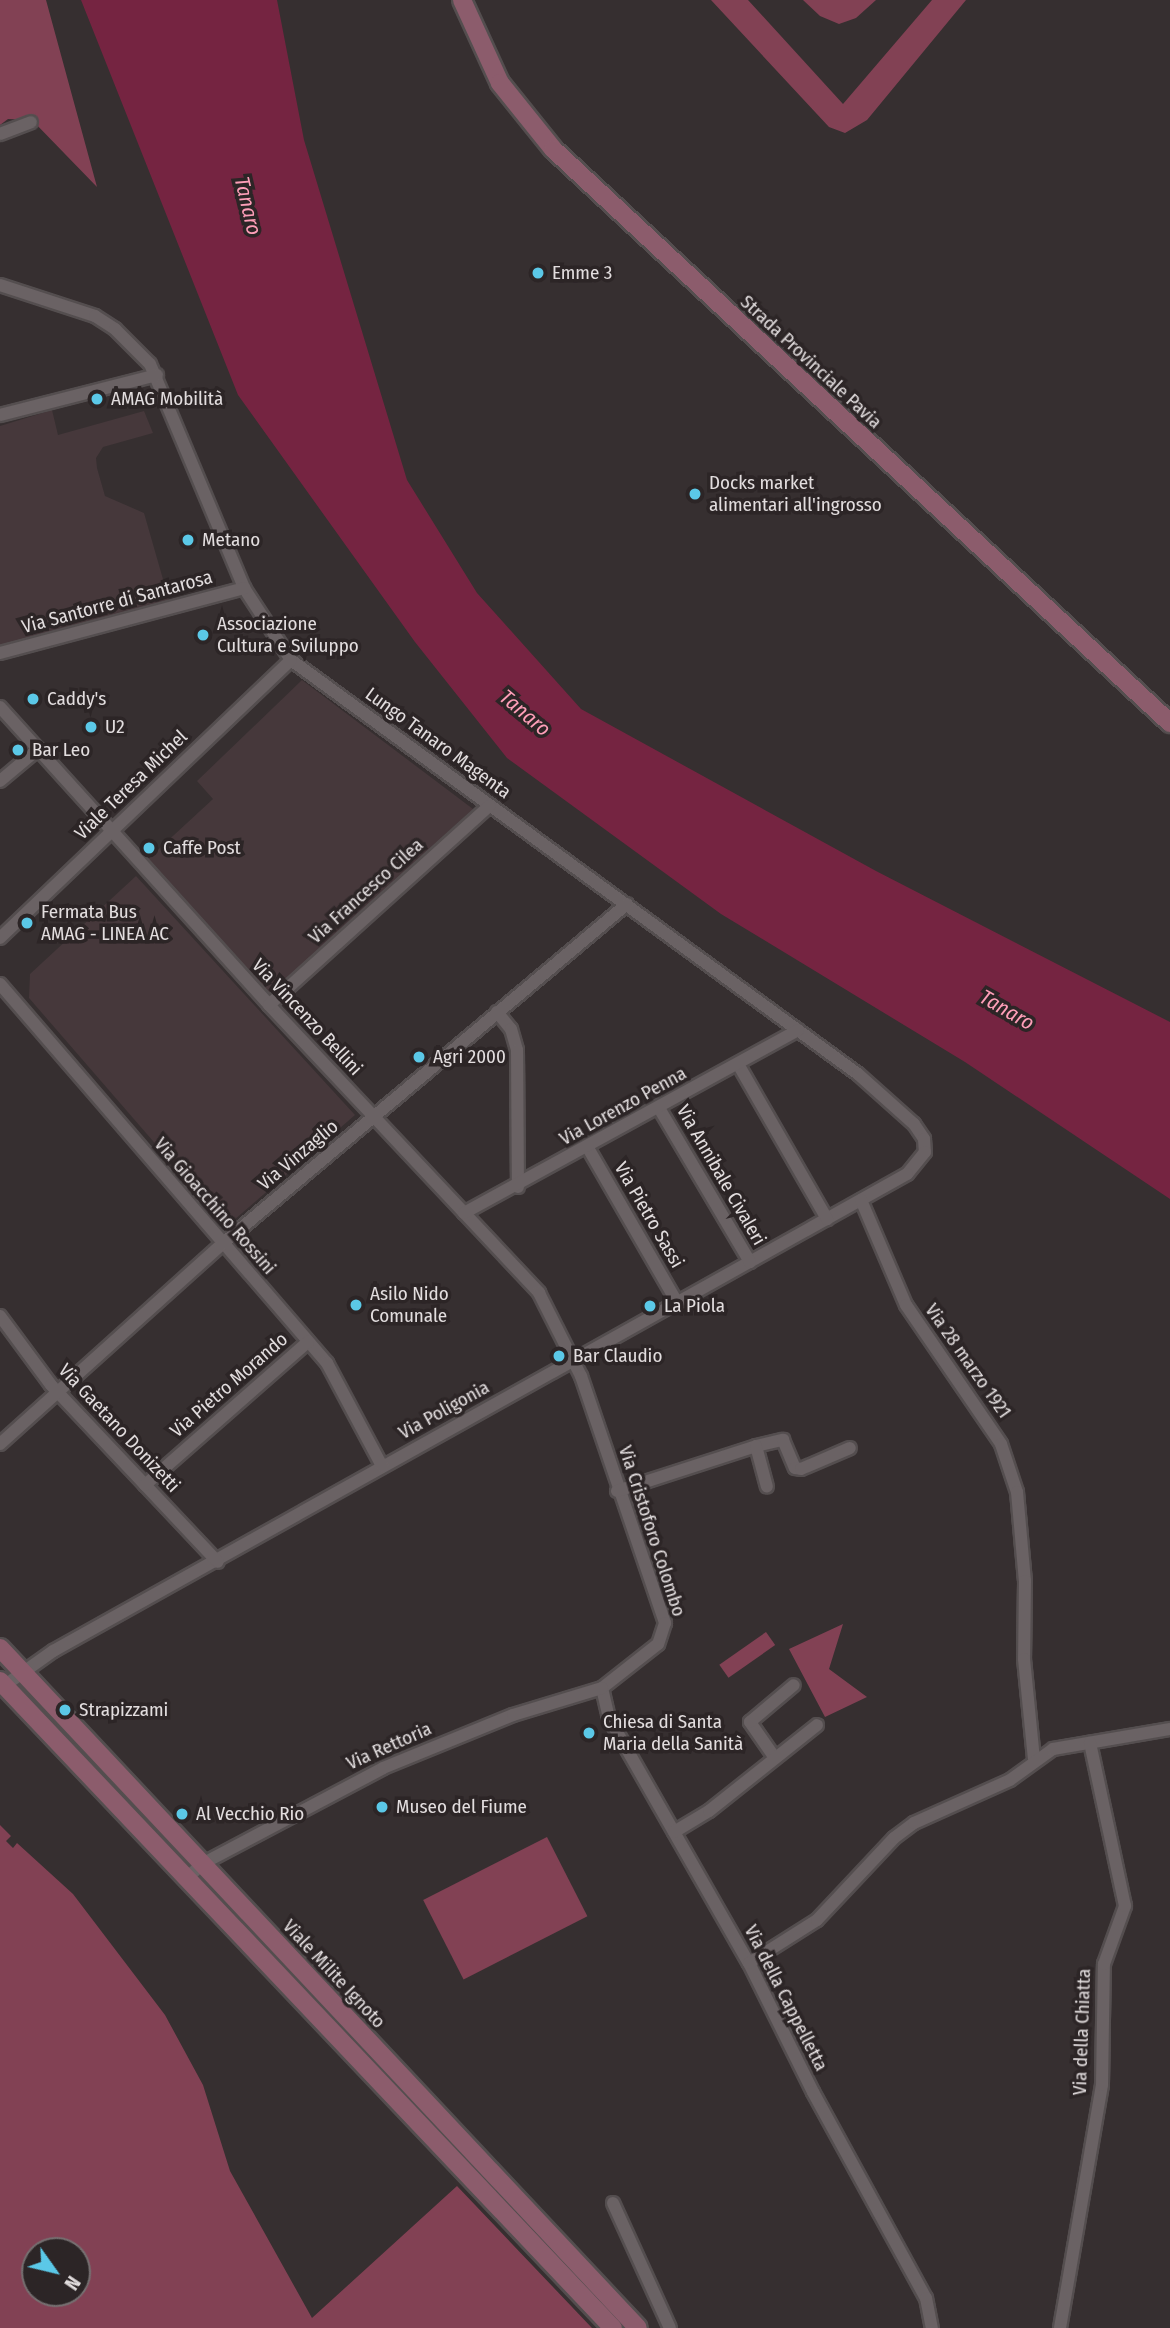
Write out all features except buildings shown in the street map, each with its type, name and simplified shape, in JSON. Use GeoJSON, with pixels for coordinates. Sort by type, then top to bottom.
{"type":"FeatureCollection","features":[{"type":"Feature","properties":{"kind":"main road","name":"Strada Provinciale Pavia"},"geometry":{"type":"LineString","coordinates":[[462,0],[500,83],[553,149],[1170,723]]}},
{"type":"Feature","properties":{"kind":"main road","name":"Viale Milite Ignoto"},"geometry":{"type":"LineString","coordinates":[[0,1648],[638,2328]]}},
{"type":"Feature","properties":{"kind":"main road"},"geometry":{"type":"LineString","coordinates":[[2,1683],[612,2328]]}},
{"type":"Feature","properties":{"kind":"street"},"geometry":{"type":"LineString","coordinates":[[0,134],[31,122]]}},
{"type":"Feature","properties":{"kind":"street","name":"Lungo Tanaro Magenta"},"geometry":{"type":"LineString","coordinates":[[0,285],[95,316],[115,329],[157,375],[244,588],[291,660],[858,1073],[914,1124],[924,1139],[925,1152],[907,1174]]}},
{"type":"Feature","properties":{"kind":"street"},"geometry":{"type":"LineString","coordinates":[[0,415],[157,375]]}},
{"type":"Feature","properties":{"kind":"street","name":"Via Santorre di Santarosa"},"geometry":{"type":"LineString","coordinates":[[0,653],[244,588]]}},
{"type":"Feature","properties":{"kind":"street","name":"Viale Teresa Michel"},"geometry":{"type":"LineString","coordinates":[[0,938],[291,660]]}},
{"type":"Feature","properties":{"kind":"street","name":"Via Vincenzo Bellini"},"geometry":{"type":"LineString","coordinates":[[0,707],[269,1005],[535,1288],[573,1360]]}},
{"type":"Feature","properties":{"kind":"street"},"geometry":{"type":"LineString","coordinates":[[0,781],[38,749]]}},
{"type":"Feature","properties":{"kind":"street","name":"Via Francesco Cilea"},"geometry":{"type":"LineString","coordinates":[[269,1005],[489,806]]}},
{"type":"Feature","properties":{"kind":"street","name":"Via Vinzaglio"},"geometry":{"type":"LineString","coordinates":[[0,1444],[221,1245],[627,904]]}},
{"type":"Feature","properties":{"kind":"street","name":"Via Gioacchino Rossini"},"geometry":{"type":"LineString","coordinates":[[0,984],[221,1245],[308,1342],[345,1391],[382,1466]]}},
{"type":"Feature","properties":{"kind":"street"},"geometry":{"type":"LineString","coordinates":[[498,1013],[511,1029],[517,1050],[518,1187]]}},
{"type":"Feature","properties":{"kind":"street","name":"Via Lorenzo Penna"},"geometry":{"type":"LineString","coordinates":[[464,1213],[518,1187],[799,1030]]}},
{"type":"Feature","properties":{"kind":"street"},"geometry":{"type":"LineString","coordinates":[[738,1064],[827,1219]]}},
{"type":"Feature","properties":{"kind":"street","name":"Via Annibale Civaleri"},"geometry":{"type":"LineString","coordinates":[[659,1108],[750,1262]]}},
{"type":"Feature","properties":{"kind":"street","name":"Via Pietro Sassi"},"geometry":{"type":"LineString","coordinates":[[588,1148],[677,1302]]}},
{"type":"Feature","properties":{"kind":"street","name":"Via Poligonia"},"geometry":{"type":"LineString","coordinates":[[2,1683],[382,1466],[907,1174]]}},
{"type":"Feature","properties":{"kind":"street","name":"Via 28 marzo 1921"},"geometry":{"type":"LineString","coordinates":[[860,1200],[906,1305],[1002,1444],[1017,1492],[1025,1581],[1024,1659],[1034,1759]]}},
{"type":"Feature","properties":{"kind":"street","name":"Via Gaetano Donizetti"},"geometry":{"type":"LineString","coordinates":[[0,1316],[58,1392],[218,1562]]}},
{"type":"Feature","properties":{"kind":"street","name":"Via Pietro Morando"},"geometry":{"type":"LineString","coordinates":[[145,1485],[308,1342]]}},
{"type":"Feature","properties":{"kind":"street","name":"Via Cristoforo Colombo"},"geometry":{"type":"LineString","coordinates":[[573,1360],[665,1633],[658,1644],[602,1688]]}},
{"type":"Feature","properties":{"kind":"street"},"geometry":{"type":"LineString","coordinates":[[617,1491],[755,1446],[783,1440],[795,1468],[801,1469],[850,1448]]}},
{"type":"Feature","properties":{"kind":"street"},"geometry":{"type":"LineString","coordinates":[[755,1446],[767,1487]]}},
{"type":"Feature","properties":{"kind":"street"},"geometry":{"type":"LineString","coordinates":[[775,1758],[750,1722],[794,1685]]}},
{"type":"Feature","properties":{"kind":"street","name":"Via della Cappelletta"},"geometry":{"type":"LineString","coordinates":[[602,1688],[609,1718],[749,1963],[813,2092],[926,2298],[932,2328]]}},
{"type":"Feature","properties":{"kind":"street","name":"Via Rettoria"},"geometry":{"type":"LineString","coordinates":[[186,1880],[202,1864],[383,1768],[513,1715],[602,1688]]}},
{"type":"Feature","properties":{"kind":"street"},"geometry":{"type":"LineString","coordinates":[[674,1832],[817,1725]]}},
{"type":"Feature","properties":{"kind":"street"},"geometry":{"type":"LineString","coordinates":[[749,1963],[817,1920],[901,1832],[1010,1780],[1034,1759],[1053,1749],[1170,1730]]}},
{"type":"Feature","properties":{"kind":"street","name":"Via della Chiatta"},"geometry":{"type":"LineString","coordinates":[[1060,2328],[1102,2085],[1104,1964],[1125,1906],[1090,1743]]}},
{"type":"Feature","properties":{"kind":"street"},"geometry":{"type":"LineString","coordinates":[[613,2203],[670,2328]]}},
{"type":"Feature","properties":{"kind":"shaded area"},"geometry":{"type":"Polygon","coordinates":[[[0,0],[46,0],[97,187],[32,120],[8,119],[0,125],[0,0]]]}},
{"type":"Feature","properties":{"kind":"shaded area"},"geometry":{"type":"Polygon","coordinates":[[[711,0],[748,0],[843,104],[932,0],[966,0],[867,120],[845,133],[829,127],[711,0]]]}},
{"type":"Feature","properties":{"kind":"shaded area"},"geometry":{"type":"Polygon","coordinates":[[[803,0],[876,0],[856,18],[839,24],[820,16],[803,0]]]}},
{"type":"Feature","properties":{"kind":"shaded area"},"geometry":{"type":"Polygon","coordinates":[[[52,410],[58,435],[144,411],[153,433],[103,447],[96,458],[97,468],[105,496],[144,513],[169,600],[0,645],[0,426],[52,410]]]}},
{"type":"Feature","properties":{"kind":"shaded area"},"geometry":{"type":"Polygon","coordinates":[[[302,680],[473,809],[270,994],[148,859],[213,799],[197,781],[302,680]]]}},
{"type":"Feature","properties":{"kind":"shaded area"},"geometry":{"type":"Polygon","coordinates":[[[136,876],[355,1115],[234,1220],[205,1187],[198,1193],[29,998],[30,974],[136,876]]]}},
{"type":"Feature","properties":{"kind":"shaded area"},"geometry":{"type":"Polygon","coordinates":[[[843,1624],[829,1669],[867,1697],[825,1717],[789,1649],[843,1624]]]}},
{"type":"Feature","properties":{"kind":"shaded area"},"geometry":{"type":"Polygon","coordinates":[[[766,1632],[775,1645],[728,1678],[719,1665],[766,1632]]]}},
{"type":"Feature","properties":{"kind":"shaded area"},"geometry":{"type":"Polygon","coordinates":[[[0,1825],[11,1836],[6,1841],[13,1848],[17,1843],[73,1894],[165,2015],[203,2085],[230,2171],[312,2318],[457,2186],[592,2328],[0,2328],[0,1825]]]}},
{"type":"Feature","properties":{"kind":"shaded area"},"geometry":{"type":"Polygon","coordinates":[[[547,1837],[587,1916],[464,1979],[423,1900],[547,1837]]]}},
{"type":"Feature","properties":{"kind":"water","name":"Tanaro"},"geometry":{"type":"Polygon","coordinates":[[[81,0],[277,0],[304,140],[407,480],[477,593],[581,709],[876,871],[1170,1022],[1170,1199],[965,1062],[721,914],[507,758],[415,642],[238,395],[81,0]]]}},
{"type":"Feature","properties":{"kind":"place","name":"Emme 3"},"geometry":{"type":"Point","coordinates":[538,273]}},
{"type":"Feature","properties":{"kind":"place","name":"AMAG Mobilità"},"geometry":{"type":"Point","coordinates":[97,399]}},
{"type":"Feature","properties":{"kind":"place","name":"Docks market alimentari all'ingrosso"},"geometry":{"type":"Point","coordinates":[695,494]}},
{"type":"Feature","properties":{"kind":"place","name":"Metano"},"geometry":{"type":"Point","coordinates":[188,540]}},
{"type":"Feature","properties":{"kind":"place","name":"Associazione Cultura e Sviluppo"},"geometry":{"type":"Point","coordinates":[203,635]}},
{"type":"Feature","properties":{"kind":"place","name":"Caddy's"},"geometry":{"type":"Point","coordinates":[33,699]}},
{"type":"Feature","properties":{"kind":"place","name":"U2"},"geometry":{"type":"Point","coordinates":[91,727]}},
{"type":"Feature","properties":{"kind":"place","name":"Bar Leo"},"geometry":{"type":"Point","coordinates":[18,750]}},
{"type":"Feature","properties":{"kind":"place","name":"Caffe Post"},"geometry":{"type":"Point","coordinates":[149,848]}},
{"type":"Feature","properties":{"kind":"place","name":"Fermata Bus AMAG - LINEA AC"},"geometry":{"type":"Point","coordinates":[27,923]}},
{"type":"Feature","properties":{"kind":"place","name":"Agri 2000"},"geometry":{"type":"Point","coordinates":[419,1057]}},
{"type":"Feature","properties":{"kind":"place","name":"Asilo Nido Comunale"},"geometry":{"type":"Point","coordinates":[356,1305]}},
{"type":"Feature","properties":{"kind":"place","name":"La Piola"},"geometry":{"type":"Point","coordinates":[650,1306]}},
{"type":"Feature","properties":{"kind":"place","name":"Bar Claudio"},"geometry":{"type":"Point","coordinates":[559,1356]}},
{"type":"Feature","properties":{"kind":"place","name":"Strapizzami"},"geometry":{"type":"Point","coordinates":[65,1710]}},
{"type":"Feature","properties":{"kind":"place","name":"Chiesa di Santa Maria della Sanità"},"geometry":{"type":"Point","coordinates":[589,1733]}},
{"type":"Feature","properties":{"kind":"place","name":"Museo del Fiume"},"geometry":{"type":"Point","coordinates":[382,1807]}},
{"type":"Feature","properties":{"kind":"place","name":"Al Vecchio Rio"},"geometry":{"type":"Point","coordinates":[182,1814]}}]}
